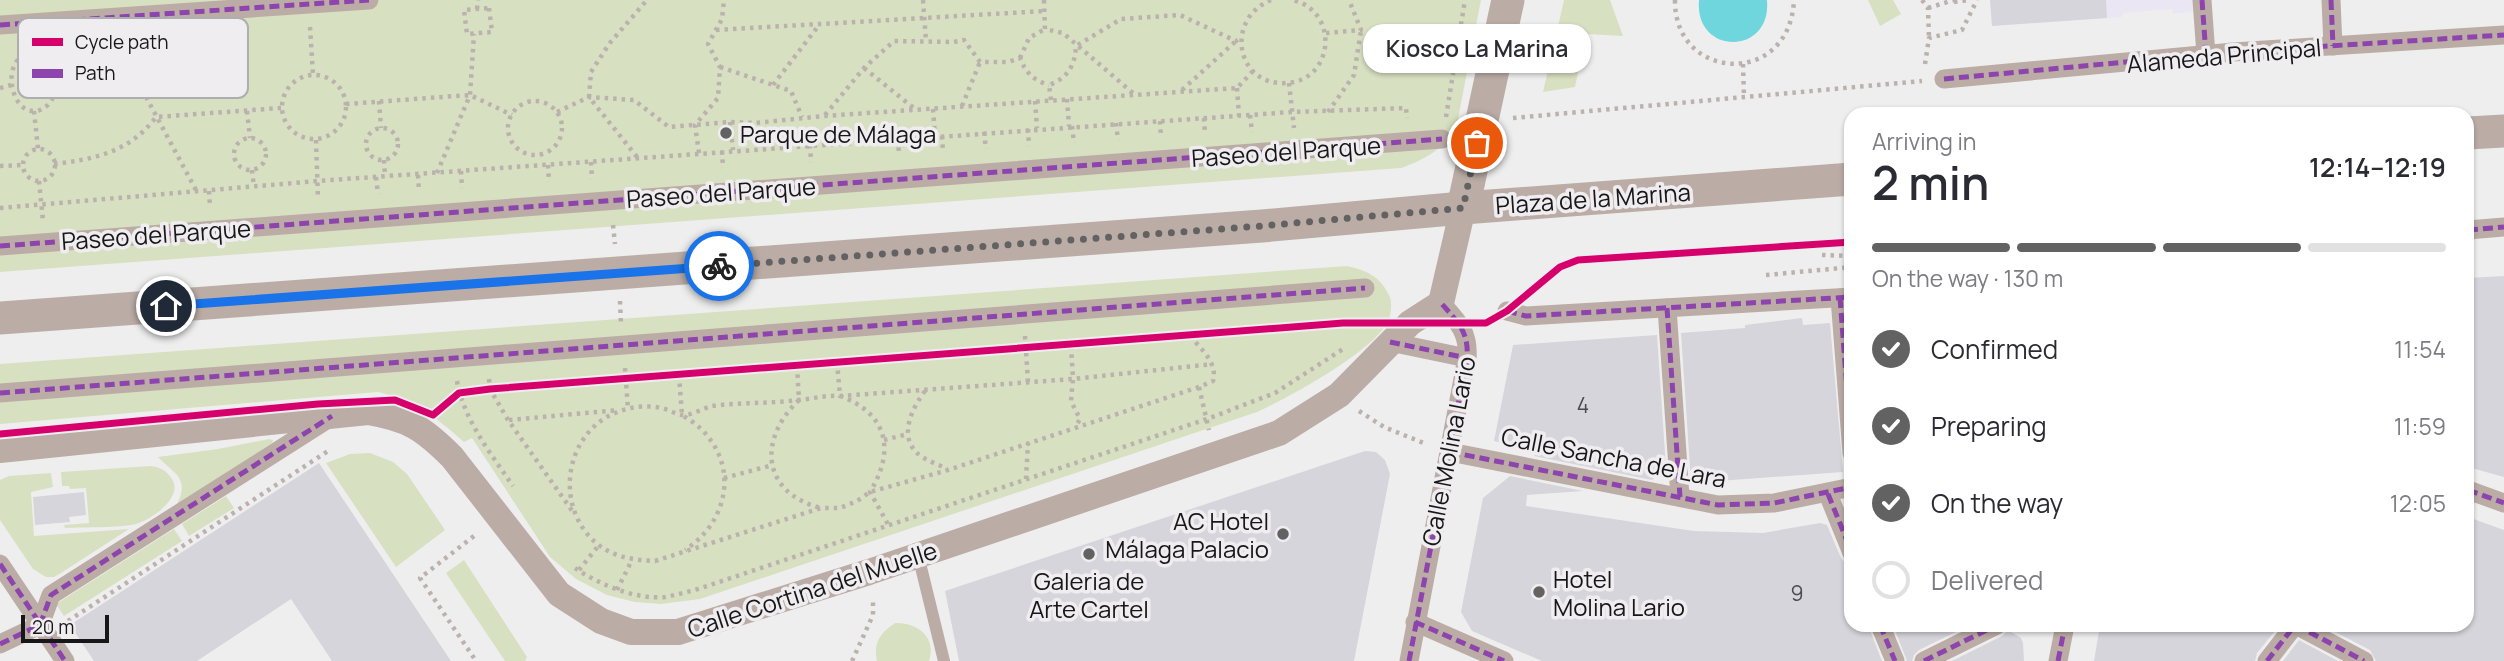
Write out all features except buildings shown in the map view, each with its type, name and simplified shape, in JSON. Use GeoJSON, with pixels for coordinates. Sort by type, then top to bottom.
{"type":"FeatureCollection","features":[{"type":"Feature","properties":{"kind":"street"},"geometry":{"type":"LineString","coordinates":[[103,18],[369,0]]}},
{"type":"Feature","properties":{"kind":"street","name":"Plaza de la Marina"},"geometry":{"type":"LineString","coordinates":[[1508,0],[1463,208],[1844,180]]}},
{"type":"Feature","properties":{"kind":"street"},"geometry":{"type":"LineString","coordinates":[[2202,0],[2206,55]]}},
{"type":"Feature","properties":{"kind":"street"},"geometry":{"type":"LineString","coordinates":[[2330,0],[2333,46]]}},
{"type":"Feature","properties":{"kind":"street"},"geometry":{"type":"LineString","coordinates":[[0,25],[18,24]]}},
{"type":"Feature","properties":{"kind":"street","name":"Alameda Principal"},"geometry":{"type":"LineString","coordinates":[[1944,79],[2206,55],[2504,35]]}},
{"type":"Feature","properties":{"kind":"street"},"geometry":{"type":"LineString","coordinates":[[2474,134],[2504,131]]}},
{"type":"Feature","properties":{"kind":"street","name":"Paseo del Parque"},"geometry":{"type":"LineString","coordinates":[[0,246],[1442,139]]}},
{"type":"Feature","properties":{"kind":"street"},"geometry":{"type":"LineString","coordinates":[[0,318],[1262,226],[1463,208],[1441,303]]}},
{"type":"Feature","properties":{"kind":"street"},"geometry":{"type":"LineString","coordinates":[[2474,230],[2504,228]]}},
{"type":"Feature","properties":{"kind":"street"},"geometry":{"type":"LineString","coordinates":[[0,393],[1365,289]]}},
{"type":"Feature","properties":{"kind":"street"},"geometry":{"type":"LineString","coordinates":[[1507,311],[1526,316],[1844,298]]}},
{"type":"Feature","properties":{"kind":"street","name":"Calle Cortina del Muelle"},"geometry":{"type":"LineString","coordinates":[[0,450],[368,412],[399,418],[432,438],[452,457],[559,594],[601,621],[631,632],[678,632],[918,555],[1279,433],[1339,395],[1410,323],[1441,303]]}},
{"type":"Feature","properties":{"kind":"street","name":"Calle Molina Lario"},"geometry":{"type":"LineString","coordinates":[[1409,661],[1467,358],[1468,343],[1461,325],[1441,303]]}},
{"type":"Feature","properties":{"kind":"street"},"geometry":{"type":"LineString","coordinates":[[1667,308],[1680,497]]}},
{"type":"Feature","properties":{"kind":"street"},"geometry":{"type":"LineString","coordinates":[[1390,342],[1467,358]]}},
{"type":"Feature","properties":{"kind":"street"},"geometry":{"type":"LineString","coordinates":[[0,644],[40,625],[51,595],[332,416]]}},
{"type":"Feature","properties":{"kind":"street","name":"Calle Sancha de Lara"},"geometry":{"type":"LineString","coordinates":[[1450,452],[1718,505],[1774,503],[1844,489]]}},
{"type":"Feature","properties":{"kind":"street"},"geometry":{"type":"LineString","coordinates":[[2474,492],[2504,503]]}},
{"type":"Feature","properties":{"kind":"street"},"geometry":{"type":"LineString","coordinates":[[1828,494],[1844,533]]}},
{"type":"Feature","properties":{"kind":"street"},"geometry":{"type":"LineString","coordinates":[[0,564],[65,661]]}},
{"type":"Feature","properties":{"kind":"street"},"geometry":{"type":"LineString","coordinates":[[1415,622],[1504,661]]}},
{"type":"Feature","properties":{"kind":"street"},"geometry":{"type":"LineString","coordinates":[[1883,632],[1895,661]]}},
{"type":"Feature","properties":{"kind":"street"},"geometry":{"type":"LineString","coordinates":[[1924,661],[1983,632]]}},
{"type":"Feature","properties":{"kind":"street"},"geometry":{"type":"LineString","coordinates":[[2058,661],[2064,632]]}},
{"type":"Feature","properties":{"kind":"street"},"geometry":{"type":"LineString","coordinates":[[2267,661],[2290,632]]}},
{"type":"Feature","properties":{"kind":"street"},"geometry":{"type":"LineString","coordinates":[[2309,632],[2364,661]]}},
{"type":"Feature","properties":{"kind":"lane"},"geometry":{"type":"LineString","coordinates":[[918,555],[944,661]]}},
{"type":"Feature","properties":{"kind":"path"},"geometry":{"type":"LineString","coordinates":[[477,9],[478,0]]}},
{"type":"Feature","properties":{"kind":"path"},"geometry":{"type":"LineString","coordinates":[[638,158],[589,97],[592,72],[609,44],[647,0]]}},
{"type":"Feature","properties":{"kind":"path"},"geometry":{"type":"LineString","coordinates":[[699,153],[695,125],[718,98],[720,67],[708,44],[722,19],[724,0]]}},
{"type":"Feature","properties":{"kind":"path"},"geometry":{"type":"LineString","coordinates":[[923,0],[926,41]]}},
{"type":"Feature","properties":{"kind":"path"},"geometry":{"type":"LineString","coordinates":[[1044,0],[1045,29]]}},
{"type":"Feature","properties":{"kind":"path"},"geometry":{"type":"LineString","coordinates":[[1181,92],[1238,40],[1250,13],[1261,2],[1271,0]]}},
{"type":"Feature","properties":{"kind":"path"},"geometry":{"type":"LineString","coordinates":[[1238,40],[1253,71],[1264,79],[1289,83],[1313,72],[1322,60],[1326,33],[1321,20],[1312,9],[1293,0]]}},
{"type":"Feature","properties":{"kind":"path"},"geometry":{"type":"LineString","coordinates":[[1328,112],[1354,75],[1361,30],[1349,0]]}},
{"type":"Feature","properties":{"kind":"path"},"geometry":{"type":"LineString","coordinates":[[1442,139],[1465,0]]}},
{"type":"Feature","properties":{"kind":"path"},"geometry":{"type":"LineString","coordinates":[[1675,0],[1679,26],[1686,41],[1712,60],[1727,64],[1744,64],[1764,56],[1782,42],[1794,15],[1794,0]]}},
{"type":"Feature","properties":{"kind":"path"},"geometry":{"type":"LineString","coordinates":[[1922,0],[1928,8],[1929,38],[1922,81]]}},
{"type":"Feature","properties":{"kind":"path"},"geometry":{"type":"LineString","coordinates":[[1928,8],[1969,0]]}},
{"type":"Feature","properties":{"kind":"path"},"geometry":{"type":"LineString","coordinates":[[1929,38],[1962,30],[1977,0]]}},
{"type":"Feature","properties":{"kind":"path"},"geometry":{"type":"LineString","coordinates":[[308,4],[313,75]]}},
{"type":"Feature","properties":{"kind":"path"},"geometry":{"type":"LineString","coordinates":[[489,8],[492,32],[474,33],[467,34],[464,10],[489,8]]}},
{"type":"Feature","properties":{"kind":"path"},"geometry":{"type":"LineString","coordinates":[[716,30],[1045,11]]}},
{"type":"Feature","properties":{"kind":"path"},"geometry":{"type":"LineString","coordinates":[[1076,46],[1121,19],[1180,15],[1238,40]]}},
{"type":"Feature","properties":{"kind":"path"},"geometry":{"type":"LineString","coordinates":[[773,85],[820,24]]}},
{"type":"Feature","properties":{"kind":"path"},"geometry":{"type":"LineString","coordinates":[[980,62],[1008,62],[1020,58],[1029,38],[1045,29],[1063,33],[1134,94]]}},
{"type":"Feature","properties":{"kind":"path"},"geometry":{"type":"LineString","coordinates":[[1326,33],[1361,30]]}},
{"type":"Feature","properties":{"kind":"path"},"geometry":{"type":"LineString","coordinates":[[437,173],[470,95],[474,33]]}},
{"type":"Feature","properties":{"kind":"path"},"geometry":{"type":"LineString","coordinates":[[824,116],[864,68],[894,41],[964,40],[980,62]]}},
{"type":"Feature","properties":{"kind":"path"},"geometry":{"type":"LineString","coordinates":[[1020,58],[1035,81],[1049,85],[1067,74],[1075,61],[1076,46]]}},
{"type":"Feature","properties":{"kind":"path"},"geometry":{"type":"LineString","coordinates":[[18,60],[13,69],[11,85],[25,109],[34,111],[43,108],[52,98]]}},
{"type":"Feature","properties":{"kind":"path"},"geometry":{"type":"LineString","coordinates":[[962,106],[980,62]]}},
{"type":"Feature","properties":{"kind":"path"},"geometry":{"type":"LineString","coordinates":[[1744,64],[1744,97]]}},
{"type":"Feature","properties":{"kind":"path"},"geometry":{"type":"LineString","coordinates":[[720,67],[791,91],[803,117]]}},
{"type":"Feature","properties":{"kind":"path"},"geometry":{"type":"LineString","coordinates":[[864,68],[916,109]]}},
{"type":"Feature","properties":{"kind":"path"},"geometry":{"type":"LineString","coordinates":[[557,112],[589,97],[634,100],[669,127],[730,122],[755,123],[803,117],[1237,88],[1253,71]]}},
{"type":"Feature","properties":{"kind":"path"},"geometry":{"type":"LineString","coordinates":[[313,75],[331,80],[344,94],[346,104],[341,124],[335,132],[316,139],[296,134],[288,127],[281,108],[287,88],[294,81],[313,75]]}},
{"type":"Feature","properties":{"kind":"path"},"geometry":{"type":"LineString","coordinates":[[1537,116],[1944,79]]}},
{"type":"Feature","properties":{"kind":"path"},"geometry":{"type":"LineString","coordinates":[[1289,83],[1298,150]]}},
{"type":"Feature","properties":{"kind":"path"},"geometry":{"type":"LineString","coordinates":[[0,88],[11,85]]}},
{"type":"Feature","properties":{"kind":"path"},"geometry":{"type":"LineString","coordinates":[[1049,85],[1051,100]]}},
{"type":"Feature","properties":{"kind":"path"},"geometry":{"type":"LineString","coordinates":[[1237,88],[1239,116]]}},
{"type":"Feature","properties":{"kind":"path"},"geometry":{"type":"LineString","coordinates":[[346,104],[470,95],[512,115]]}},
{"type":"Feature","properties":{"kind":"path"},"geometry":{"type":"LineString","coordinates":[[146,98],[197,192]]}},
{"type":"Feature","properties":{"kind":"path"},"geometry":{"type":"LineString","coordinates":[[1067,99],[1069,126]]}},
{"type":"Feature","properties":{"kind":"path"},"geometry":{"type":"LineString","coordinates":[[379,102],[381,128]]}},
{"type":"Feature","properties":{"kind":"path"},"geometry":{"type":"LineString","coordinates":[[529,102],[545,103],[557,112],[562,125],[561,139],[552,150],[537,156],[522,152],[511,140],[509,123],[516,109],[529,102]]}},
{"type":"Feature","properties":{"kind":"path"},"geometry":{"type":"LineString","coordinates":[[1035,102],[1037,128]]}},
{"type":"Feature","properties":{"kind":"path"},"geometry":{"type":"LineString","coordinates":[[156,117],[281,108]]}},
{"type":"Feature","properties":{"kind":"path"},"geometry":{"type":"LineString","coordinates":[[933,108],[935,136]]}},
{"type":"Feature","properties":{"kind":"path"},"geometry":{"type":"LineString","coordinates":[[0,208],[733,150],[1292,112],[1406,108],[1408,141]]}},
{"type":"Feature","properties":{"kind":"path"},"geometry":{"type":"LineString","coordinates":[[247,110],[250,138]]}},
{"type":"Feature","properties":{"kind":"path"},"geometry":{"type":"LineString","coordinates":[[34,111],[38,149]]}},
{"type":"Feature","properties":{"kind":"path"},"geometry":{"type":"LineString","coordinates":[[54,164],[115,152],[144,134],[156,117]]}},
{"type":"Feature","properties":{"kind":"path"},"geometry":{"type":"LineString","coordinates":[[730,122],[733,150]]}},
{"type":"Feature","properties":{"kind":"path"},"geometry":{"type":"LineString","coordinates":[[381,128],[393,131],[399,147],[394,156],[384,160],[373,158],[366,150],[369,134],[381,128]]}},
{"type":"Feature","properties":{"kind":"path"},"geometry":{"type":"LineString","coordinates":[[250,138],[261,141],[267,151],[262,166],[252,170],[246,170],[237,164],[234,154],[237,144],[250,138]]}},
{"type":"Feature","properties":{"kind":"path"},"geometry":{"type":"LineString","coordinates":[[316,139],[317,181]]}},
{"type":"Feature","properties":{"kind":"path"},"geometry":{"type":"LineString","coordinates":[[38,149],[49,152],[54,164],[51,175],[39,181],[27,176],[23,165],[29,152],[38,149]]}},
{"type":"Feature","properties":{"kind":"path"},"geometry":{"type":"LineString","coordinates":[[537,156],[541,166]]}},
{"type":"Feature","properties":{"kind":"path"},"geometry":{"type":"LineString","coordinates":[[384,160],[385,177]]}},
{"type":"Feature","properties":{"kind":"path"},"geometry":{"type":"LineString","coordinates":[[0,166],[23,165]]}},
{"type":"Feature","properties":{"kind":"path"},"geometry":{"type":"LineString","coordinates":[[252,170],[254,187]]}},
{"type":"Feature","properties":{"kind":"path"},"geometry":{"type":"LineString","coordinates":[[39,181],[45,242]]}},
{"type":"Feature","properties":{"kind":"path"},"geometry":{"type":"LineString","coordinates":[[1822,255],[1844,256]]}},
{"type":"Feature","properties":{"kind":"path"},"geometry":{"type":"LineString","coordinates":[[1840,268],[1844,268]]}},
{"type":"Feature","properties":{"kind":"path"},"geometry":{"type":"LineString","coordinates":[[1024,314],[1028,382]]}},
{"type":"Feature","properties":{"kind":"path"},"geometry":{"type":"LineString","coordinates":[[1177,337],[1204,335]]}},
{"type":"Feature","properties":{"kind":"path"},"geometry":{"type":"LineString","coordinates":[[797,366],[799,400],[776,429],[771,446],[772,464],[780,482],[792,496],[821,508],[840,508],[870,492],[948,470],[1199,387],[1213,380],[1215,373],[1213,364],[1190,336]]}},
{"type":"Feature","properties":{"kind":"path"},"geometry":{"type":"LineString","coordinates":[[571,564],[617,590],[662,597],[698,589],[1207,419],[1275,393],[1350,344]]}},
{"type":"Feature","properties":{"kind":"path"},"geometry":{"type":"LineString","coordinates":[[1059,347],[1084,345]]}},
{"type":"Feature","properties":{"kind":"path"},"geometry":{"type":"LineString","coordinates":[[1071,346],[1071,401],[1080,418],[1076,427]]}},
{"type":"Feature","properties":{"kind":"path"},"geometry":{"type":"LineString","coordinates":[[1012,350],[1037,348]]}},
{"type":"Feature","properties":{"kind":"path"},"geometry":{"type":"LineString","coordinates":[[488,355],[490,389],[508,421],[586,532],[599,545],[615,555],[632,560],[655,561],[821,508]]}},
{"type":"Feature","properties":{"kind":"path"},"geometry":{"type":"LineString","coordinates":[[824,363],[850,361]]}},
{"type":"Feature","properties":{"kind":"path"},"geometry":{"type":"LineString","coordinates":[[837,362],[840,396]]}},
{"type":"Feature","properties":{"kind":"path"},"geometry":{"type":"LineString","coordinates":[[682,415],[711,406],[799,400],[826,395],[1073,379],[1213,364]]}},
{"type":"Feature","properties":{"kind":"path"},"geometry":{"type":"LineString","coordinates":[[783,367],[810,365]]}},
{"type":"Feature","properties":{"kind":"path"},"geometry":{"type":"LineString","coordinates":[[625,368],[626,409]]}},
{"type":"Feature","properties":{"kind":"path"},"geometry":{"type":"LineString","coordinates":[[666,376],[692,374]]}},
{"type":"Feature","properties":{"kind":"path"},"geometry":{"type":"LineString","coordinates":[[679,375],[682,415]]}},
{"type":"Feature","properties":{"kind":"path"},"geometry":{"type":"LineString","coordinates":[[612,380],[639,378]]}},
{"type":"Feature","properties":{"kind":"path"},"geometry":{"type":"LineString","coordinates":[[1199,387],[1213,456]]}},
{"type":"Feature","properties":{"kind":"path"},"geometry":{"type":"LineString","coordinates":[[480,390],[503,388]]}},
{"type":"Feature","properties":{"kind":"path"},"geometry":{"type":"LineString","coordinates":[[926,390],[911,411],[908,434],[916,452],[948,470]]}},
{"type":"Feature","properties":{"kind":"path"},"geometry":{"type":"LineString","coordinates":[[450,400],[459,393],[469,391]]}},
{"type":"Feature","properties":{"kind":"path"},"geometry":{"type":"LineString","coordinates":[[459,393],[479,436],[517,492]]}},
{"type":"Feature","properties":{"kind":"path"},"geometry":{"type":"LineString","coordinates":[[840,396],[856,402],[870,413],[879,425],[884,440],[885,457],[881,474],[870,492]]}},
{"type":"Feature","properties":{"kind":"path"},"geometry":{"type":"LineString","coordinates":[[508,421],[649,407],[664,408],[682,415],[700,428],[714,445],[721,461],[724,478],[723,499],[716,519],[700,540],[678,555]]}},
{"type":"Feature","properties":{"kind":"path"},"geometry":{"type":"LineString","coordinates":[[576,516],[570,498],[569,474],[576,450],[588,433],[604,419],[626,409]]}},
{"type":"Feature","properties":{"kind":"path"},"geometry":{"type":"LineString","coordinates":[[1357,410],[1405,437],[1450,452]]}},
{"type":"Feature","properties":{"kind":"path"},"geometry":{"type":"LineString","coordinates":[[884,440],[908,434]]}},
{"type":"Feature","properties":{"kind":"path"},"geometry":{"type":"LineString","coordinates":[[1026,480],[1028,443]]}},
{"type":"Feature","properties":{"kind":"path"},"geometry":{"type":"LineString","coordinates":[[40,625],[68,622],[328,452]]}},
{"type":"Feature","properties":{"kind":"path"},"geometry":{"type":"LineString","coordinates":[[724,478],[772,464]]}},
{"type":"Feature","properties":{"kind":"path"},"geometry":{"type":"LineString","coordinates":[[870,492],[889,526]]}},
{"type":"Feature","properties":{"kind":"path"},"geometry":{"type":"LineString","coordinates":[[474,536],[420,578],[476,661]]}},
{"type":"Feature","properties":{"kind":"path"},"geometry":{"type":"LineString","coordinates":[[579,570],[599,545]]}},
{"type":"Feature","properties":{"kind":"path"},"geometry":{"type":"LineString","coordinates":[[617,590],[632,560]]}},
{"type":"Feature","properties":{"kind":"path"},"geometry":{"type":"LineString","coordinates":[[852,661],[873,615],[873,587]]}},
{"type":"Feature","properties":{"kind":"shaded area"},"geometry":{"type":"Polygon","coordinates":[[[1990,0],[2196,0],[2197,11],[2173,14],[2172,9],[2123,13],[2122,17],[1992,26],[1990,0]]]}},
{"type":"Feature","properties":{"kind":"green space","name":"Parque de Málaga"},"geometry":{"type":"Polygon","coordinates":[[[0,0],[1481,0],[1457,124],[1434,152],[1401,168],[0,272],[0,0]]]}},
{"type":"Feature","properties":{"kind":"green space"},"geometry":{"type":"Polygon","coordinates":[[[1564,0],[1610,0],[1623,36],[1586,34],[1575,87],[1543,92],[1564,0]]]}},
{"type":"Feature","properties":{"kind":"green space"},"geometry":{"type":"Polygon","coordinates":[[[1868,0],[1893,0],[1901,14],[1880,26],[1868,0]]]}},
{"type":"Feature","properties":{"kind":"green space"},"geometry":{"type":"Polygon","coordinates":[[[1347,266],[1372,275],[1385,288],[1391,302],[1388,322],[1377,336],[1345,362],[1257,412],[700,599],[661,604],[635,602],[607,595],[576,579],[550,557],[472,438],[464,442],[424,411],[403,400],[378,392],[0,424],[0,364],[1347,266]]]}},
{"type":"Feature","properties":{"kind":"green space"},"geometry":{"type":"Polygon","coordinates":[[[273,440],[272,443],[176,506],[182,489],[179,477],[158,457],[273,440]]]}},
{"type":"Feature","properties":{"kind":"green space"},"geometry":{"type":"Polygon","coordinates":[[[370,453],[393,462],[407,474],[445,530],[396,567],[326,463],[350,454],[370,453]]]}},
{"type":"Feature","properties":{"kind":"green space"},"geometry":{"type":"Polygon","coordinates":[[[150,466],[165,471],[175,486],[170,500],[157,513],[136,524],[65,528],[64,525],[89,523],[86,488],[70,489],[69,486],[62,486],[61,472],[150,466]]]}},
{"type":"Feature","properties":{"kind":"green space"},"geometry":{"type":"Polygon","coordinates":[[[51,473],[53,487],[31,492],[34,536],[129,529],[61,573],[46,577],[33,569],[0,520],[0,480],[9,476],[51,473]]]}},
{"type":"Feature","properties":{"kind":"green space"},"geometry":{"type":"Polygon","coordinates":[[[226,496],[234,508],[189,536],[182,524],[226,496]]]}},
{"type":"Feature","properties":{"kind":"green space"},"geometry":{"type":"Polygon","coordinates":[[[174,529],[182,541],[64,616],[56,604],[174,529]]]}},
{"type":"Feature","properties":{"kind":"green space"},"geometry":{"type":"Polygon","coordinates":[[[464,560],[527,657],[525,661],[505,661],[446,573],[464,560]]]}},
{"type":"Feature","properties":{"kind":"green space"},"geometry":{"type":"Polygon","coordinates":[[[895,623],[918,628],[928,638],[931,652],[929,661],[877,661],[879,639],[895,623]]]}},
{"type":"Feature","properties":{"kind":"water"},"geometry":{"type":"Polygon","coordinates":[[[1699,0],[1767,0],[1765,18],[1758,32],[1746,39],[1733,42],[1720,39],[1708,32],[1701,18],[1699,0]]]}},
{"type":"Feature","properties":{"kind":"marked path"},"geometry":{"type":"LineString","coordinates":[[103,18],[369,0]]}},
{"type":"Feature","properties":{"kind":"marked path"},"geometry":{"type":"LineString","coordinates":[[2202,0],[2206,55]]}},
{"type":"Feature","properties":{"kind":"marked path"},"geometry":{"type":"LineString","coordinates":[[2331,0],[2333,46]]}},
{"type":"Feature","properties":{"kind":"marked path"},"geometry":{"type":"LineString","coordinates":[[0,25],[18,24]]}},
{"type":"Feature","properties":{"kind":"marked path"},"geometry":{"type":"LineString","coordinates":[[1944,79],[2233,52],[2504,35]]}},
{"type":"Feature","properties":{"kind":"marked path"},"geometry":{"type":"LineString","coordinates":[[0,246],[1442,139]]}},
{"type":"Feature","properties":{"kind":"marked path"},"geometry":{"type":"LineString","coordinates":[[2474,230],[2504,227]]}},
{"type":"Feature","properties":{"kind":"marked path"},"geometry":{"type":"LineString","coordinates":[[0,393],[1365,288]]}},
{"type":"Feature","properties":{"kind":"marked path"},"geometry":{"type":"LineString","coordinates":[[1507,311],[1526,316],[1844,297]]}},
{"type":"Feature","properties":{"kind":"marked path"},"geometry":{"type":"LineString","coordinates":[[1840,298],[1844,350]]}},
{"type":"Feature","properties":{"kind":"marked path"},"geometry":{"type":"LineString","coordinates":[[1409,661],[1467,358],[1464,334],[1441,303]]}},
{"type":"Feature","properties":{"kind":"marked path"},"geometry":{"type":"LineString","coordinates":[[1667,308],[1680,497]]}},
{"type":"Feature","properties":{"kind":"marked path"},"geometry":{"type":"LineString","coordinates":[[1390,342],[1467,358]]}},
{"type":"Feature","properties":{"kind":"marked path"},"geometry":{"type":"LineString","coordinates":[[40,625],[51,595],[332,416]]}},
{"type":"Feature","properties":{"kind":"marked path"},"geometry":{"type":"LineString","coordinates":[[1450,452],[1718,505],[1774,503],[1844,489]]}},
{"type":"Feature","properties":{"kind":"marked path"},"geometry":{"type":"LineString","coordinates":[[2474,492],[2504,503]]}},
{"type":"Feature","properties":{"kind":"marked path"},"geometry":{"type":"LineString","coordinates":[[1828,494],[1844,533]]}},
{"type":"Feature","properties":{"kind":"marked path"},"geometry":{"type":"LineString","coordinates":[[0,564],[65,661]]}},
{"type":"Feature","properties":{"kind":"marked path"},"geometry":{"type":"LineString","coordinates":[[1415,622],[1504,661]]}},
{"type":"Feature","properties":{"kind":"marked path"},"geometry":{"type":"LineString","coordinates":[[0,644],[40,625]]}},
{"type":"Feature","properties":{"kind":"marked path"},"geometry":{"type":"LineString","coordinates":[[1883,632],[1895,661]]}},
{"type":"Feature","properties":{"kind":"marked path"},"geometry":{"type":"LineString","coordinates":[[1924,661],[1983,632]]}},
{"type":"Feature","properties":{"kind":"marked path"},"geometry":{"type":"LineString","coordinates":[[2058,661],[2064,632]]}},
{"type":"Feature","properties":{"kind":"marked path"},"geometry":{"type":"LineString","coordinates":[[2267,661],[2290,632]]}},
{"type":"Feature","properties":{"kind":"marked path"},"geometry":{"type":"LineString","coordinates":[[2309,632],[2364,661]]}},
{"type":"Feature","properties":{"kind":"cycle path"},"geometry":{"type":"LineString","coordinates":[[0,434],[318,404],[395,400],[433,415],[459,393],[490,389],[1343,323],[1486,323],[1507,311],[1560,267],[1578,260],[1844,243]]}},
{"type":"Feature","properties":{"kind":"way so far"},"geometry":{"type":"LineString","coordinates":[[719,266],[1262,226],[1463,208],[1477,143]]}},
{"type":"Feature","properties":{"kind":"place","name":"Parque de Málaga"},"geometry":{"type":"Point","coordinates":[726,133]}},
{"type":"Feature","properties":{"kind":"place","name":"Kiosco La Marina"},"geometry":{"type":"Point","coordinates":[1477,143]}},
{"type":"Feature","properties":{"kind":"place","name":"AC Hotel Málaga Palacio"},"geometry":{"type":"Point","coordinates":[1283,534]}},
{"type":"Feature","properties":{"kind":"place","name":"Galeria de Arte Cartel"},"geometry":{"type":"Point","coordinates":[1089,554]}},
{"type":"Feature","properties":{"kind":"place","name":"Hotel Molina Lario"},"geometry":{"type":"Point","coordinates":[1539,592]}},
{"type":"Feature","properties":{"kind":"route"},"geometry":{"type":"LineString","coordinates":[[166,306],[719,266]]}}]}
